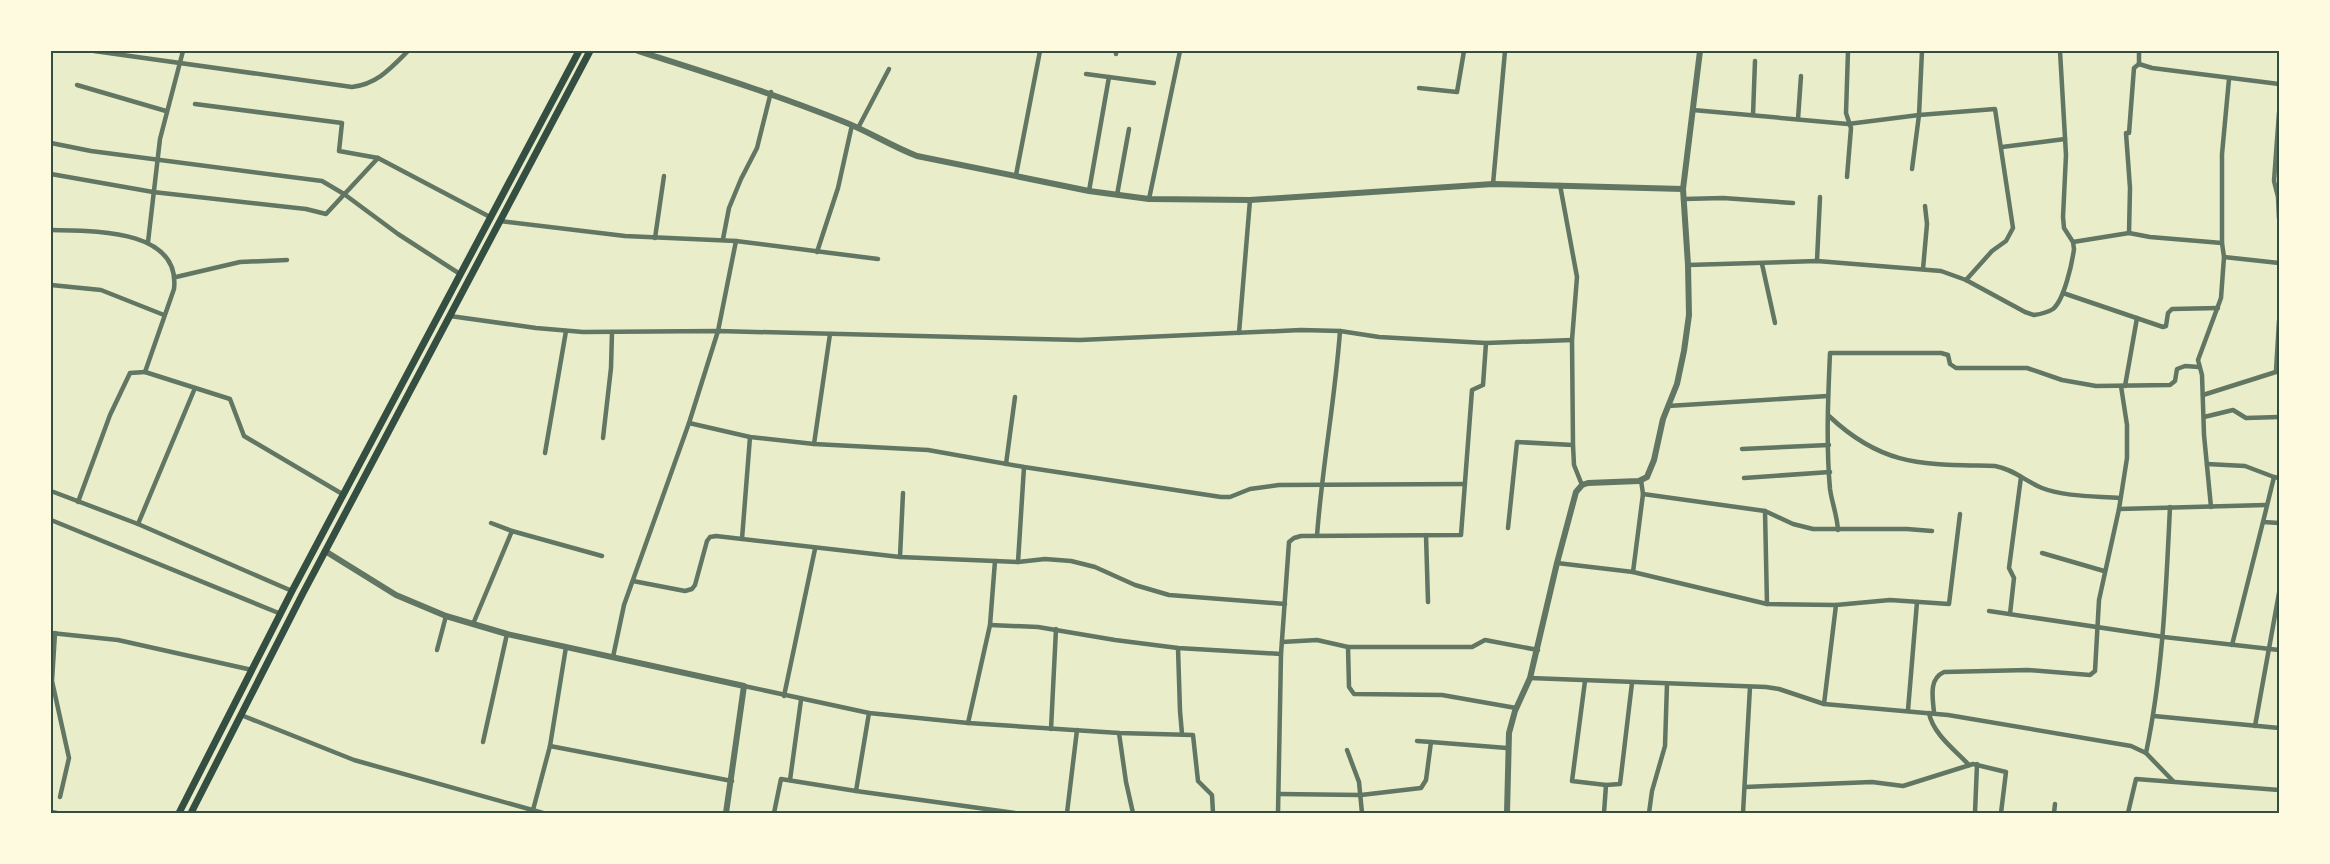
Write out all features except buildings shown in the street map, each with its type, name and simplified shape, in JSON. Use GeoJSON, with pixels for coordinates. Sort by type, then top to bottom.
{"type":"FeatureCollection","features":[{"type":"Feature","properties":{"kind":"main road"},"geometry":{"type":"LineString","coordinates":[[191,813],[325,551],[590,51]]}},
{"type":"Feature","properties":{"kind":"main road"},"geometry":{"type":"LineString","coordinates":[[179,813],[280,614],[576,52]]}},
{"type":"Feature","properties":{"kind":"main road"},"geometry":{"type":"LineString","coordinates":[[490,218],[500,221]]}},
{"type":"Feature","properties":{"kind":"main road"},"geometry":{"type":"LineString","coordinates":[[440,312],[450,316]]}},
{"type":"Feature","properties":{"kind":"main road"},"geometry":{"type":"LineString","coordinates":[[317,546],[325,551]]}},
{"type":"Feature","properties":{"kind":"main road"},"geometry":{"type":"LineString","coordinates":[[231,711],[241,715]]}},
{"type":"Feature","properties":{"kind":"street"},"geometry":{"type":"LineString","coordinates":[[94,51],[352,87],[376,81],[408,51]]}},
{"type":"Feature","properties":{"kind":"street"},"geometry":{"type":"LineString","coordinates":[[148,242],[157,159],[166,111],[183,51]]}},
{"type":"Feature","properties":{"kind":"street"},"geometry":{"type":"LineString","coordinates":[[638,51],[771,92],[855,126],[896,148],[917,156],[1117,195],[1149,199],[1250,200],[1493,184],[1683,189]]}},
{"type":"Feature","properties":{"kind":"street"},"geometry":{"type":"LineString","coordinates":[[1016,175],[1040,51]]}},
{"type":"Feature","properties":{"kind":"street"},"geometry":{"type":"LineString","coordinates":[[1149,199],[1180,51]]}},
{"type":"Feature","properties":{"kind":"street"},"geometry":{"type":"LineString","coordinates":[[1419,88],[1457,92],[1464,51]]}},
{"type":"Feature","properties":{"kind":"street"},"geometry":{"type":"LineString","coordinates":[[1493,184],[1505,51]]}},
{"type":"Feature","properties":{"kind":"street"},"geometry":{"type":"LineString","coordinates":[[1507,813],[1509,733],[1538,650],[1576,492],[1582,485],[1641,480],[1647,477],[1668,406],[1677,384],[1689,315],[1683,189],[1700,51]]}},
{"type":"Feature","properties":{"kind":"street"},"geometry":{"type":"LineString","coordinates":[[1847,177],[1851,128],[1846,113],[1848,51]]}},
{"type":"Feature","properties":{"kind":"street"},"geometry":{"type":"LineString","coordinates":[[1912,169],[1919,115],[1922,51]]}},
{"type":"Feature","properties":{"kind":"street"},"geometry":{"type":"LineString","coordinates":[[1688,265],[1817,261],[1941,271],[1966,280],[2034,315],[2043,314],[2054,308],[2063,292],[2073,257],[2073,242],[2064,228],[2063,218],[2065,139],[2060,51]]}},
{"type":"Feature","properties":{"kind":"street"},"geometry":{"type":"LineString","coordinates":[[2139,51],[2139,64]]}},
{"type":"Feature","properties":{"kind":"street"},"geometry":{"type":"LineString","coordinates":[[1753,115],[1755,61]]}},
{"type":"Feature","properties":{"kind":"street"},"geometry":{"type":"LineString","coordinates":[[2139,64],[2172,71],[2279,84]]}},
{"type":"Feature","properties":{"kind":"street"},"geometry":{"type":"LineString","coordinates":[[2129,233],[2130,188],[2126,133],[2129,133],[2134,68],[2139,64]]}},
{"type":"Feature","properties":{"kind":"street"},"geometry":{"type":"LineString","coordinates":[[817,252],[855,126],[889,69]]}},
{"type":"Feature","properties":{"kind":"street"},"geometry":{"type":"LineString","coordinates":[[1086,74],[1154,83]]}},
{"type":"Feature","properties":{"kind":"street"},"geometry":{"type":"LineString","coordinates":[[1798,119],[1801,76]]}},
{"type":"Feature","properties":{"kind":"street"},"geometry":{"type":"LineString","coordinates":[[1089,191],[1109,77]]}},
{"type":"Feature","properties":{"kind":"street"},"geometry":{"type":"LineString","coordinates":[[2211,507],[2202,375],[2199,367],[2200,354],[2218,308],[2224,257],[2222,154],[2229,79]]}},
{"type":"Feature","properties":{"kind":"street"},"geometry":{"type":"LineString","coordinates":[[77,85],[166,111]]}},
{"type":"Feature","properties":{"kind":"street"},"geometry":{"type":"LineString","coordinates":[[723,239],[731,202],[757,148],[771,92]]}},
{"type":"Feature","properties":{"kind":"street"},"geometry":{"type":"LineString","coordinates":[[195,104],[342,123],[339,151],[378,158],[490,218]]}},
{"type":"Feature","properties":{"kind":"street"},"geometry":{"type":"LineString","coordinates":[[1693,110],[1848,124],[1995,109],[2013,228],[2006,241],[1992,251],[1966,280]]}},
{"type":"Feature","properties":{"kind":"street"},"geometry":{"type":"LineString","coordinates":[[2279,113],[2274,182],[2278,197],[2279,218]]}},
{"type":"Feature","properties":{"kind":"street"},"geometry":{"type":"LineString","coordinates":[[1117,195],[1129,129]]}},
{"type":"Feature","properties":{"kind":"street"},"geometry":{"type":"LineString","coordinates":[[2002,147],[2065,139]]}},
{"type":"Feature","properties":{"kind":"street"},"geometry":{"type":"LineString","coordinates":[[51,143],[91,151],[314,179],[344,194],[398,234],[460,274]]}},
{"type":"Feature","properties":{"kind":"street"},"geometry":{"type":"LineString","coordinates":[[51,174],[153,192],[306,209],[326,214],[378,158]]}},
{"type":"Feature","properties":{"kind":"street"},"geometry":{"type":"LineString","coordinates":[[655,238],[664,176]]}},
{"type":"Feature","properties":{"kind":"street"},"geometry":{"type":"LineString","coordinates":[[1560,185],[1577,277],[1572,340],[1573,445],[1574,465],[1582,485]]}},
{"type":"Feature","properties":{"kind":"street"},"geometry":{"type":"LineString","coordinates":[[1817,261],[1820,197]]}},
{"type":"Feature","properties":{"kind":"street"},"geometry":{"type":"LineString","coordinates":[[1684,200],[1723,198],[1793,203]]}},
{"type":"Feature","properties":{"kind":"street"},"geometry":{"type":"LineString","coordinates":[[1239,333],[1250,200]]}},
{"type":"Feature","properties":{"kind":"street"},"geometry":{"type":"LineString","coordinates":[[1923,269],[1926,224],[1924,206]]}},
{"type":"Feature","properties":{"kind":"street"},"geometry":{"type":"LineString","coordinates":[[500,221],[556,229],[655,238],[723,239],[878,259]]}},
{"type":"Feature","properties":{"kind":"street"},"geometry":{"type":"LineString","coordinates":[[51,230],[88,231],[148,242],[166,257],[176,277],[174,289],[145,372]]}},
{"type":"Feature","properties":{"kind":"street"},"geometry":{"type":"LineString","coordinates":[[2073,242],[2129,233],[2222,243]]}},
{"type":"Feature","properties":{"kind":"street"},"geometry":{"type":"LineString","coordinates":[[613,657],[624,605],[689,423],[718,331],[736,241]]}},
{"type":"Feature","properties":{"kind":"street"},"geometry":{"type":"LineString","coordinates":[[2224,257],[2279,263]]}},
{"type":"Feature","properties":{"kind":"street"},"geometry":{"type":"LineString","coordinates":[[176,277],[240,262],[287,260]]}},
{"type":"Feature","properties":{"kind":"street"},"geometry":{"type":"LineString","coordinates":[[1762,264],[1775,323]]}},
{"type":"Feature","properties":{"kind":"street"},"geometry":{"type":"LineString","coordinates":[[51,285],[101,290],[164,315]]}},
{"type":"Feature","properties":{"kind":"street"},"geometry":{"type":"LineString","coordinates":[[2063,292],[2164,327],[2172,309],[2218,308]]}},
{"type":"Feature","properties":{"kind":"street"},"geometry":{"type":"LineString","coordinates":[[450,316],[566,331],[612,332],[718,331],[1080,340],[1270,330],[1340,331],[1379,337],[1486,343],[1572,340]]}},
{"type":"Feature","properties":{"kind":"street"},"geometry":{"type":"LineString","coordinates":[[1970,765],[1932,725],[1936,677],[1944,672],[2028,670],[2093,674],[2095,671],[2099,600],[2119,509],[2127,458],[2127,425],[2123,386],[2137,318]]}},
{"type":"Feature","properties":{"kind":"street"},"geometry":{"type":"LineString","coordinates":[[2203,395],[2278,371],[2279,321]]}},
{"type":"Feature","properties":{"kind":"street"},"geometry":{"type":"LineString","coordinates":[[545,453],[566,331]]}},
{"type":"Feature","properties":{"kind":"street"},"geometry":{"type":"LineString","coordinates":[[1317,536],[1321,483],[1330,431],[1340,331]]}},
{"type":"Feature","properties":{"kind":"street"},"geometry":{"type":"LineString","coordinates":[[603,438],[611,368],[612,332]]}},
{"type":"Feature","properties":{"kind":"street"},"geometry":{"type":"LineString","coordinates":[[814,444],[830,334]]}},
{"type":"Feature","properties":{"kind":"street"},"geometry":{"type":"LineString","coordinates":[[1278,813],[1281,654],[1289,542],[1297,536],[1461,535],[1472,390],[1484,385],[1486,343]]}},
{"type":"Feature","properties":{"kind":"street"},"geometry":{"type":"LineString","coordinates":[[1838,530],[1837,515],[1830,490],[1828,396],[1830,353],[1941,352],[1948,355],[1952,367],[1961,369],[2017,367],[2080,384],[2123,386],[2170,385],[2175,381],[2177,369],[2180,366],[2199,367]]}},
{"type":"Feature","properties":{"kind":"street"},"geometry":{"type":"LineString","coordinates":[[78,502],[110,415],[130,373],[145,372],[230,399],[244,436],[344,495]]}},
{"type":"Feature","properties":{"kind":"street"},"geometry":{"type":"LineString","coordinates":[[138,524],[195,388]]}},
{"type":"Feature","properties":{"kind":"street"},"geometry":{"type":"LineString","coordinates":[[1006,464],[1016,396]]}},
{"type":"Feature","properties":{"kind":"street"},"geometry":{"type":"LineString","coordinates":[[1668,406],[1828,396]]}},
{"type":"Feature","properties":{"kind":"street"},"geometry":{"type":"LineString","coordinates":[[2204,417],[2233,410],[2246,418],[2279,417]]}},
{"type":"Feature","properties":{"kind":"street"},"geometry":{"type":"LineString","coordinates":[[1829,416],[1846,432],[1863,443],[1903,460],[1923,464],[2004,467],[2054,492],[2120,498]]}},
{"type":"Feature","properties":{"kind":"street"},"geometry":{"type":"LineString","coordinates":[[689,423],[750,437],[814,444],[915,448],[1221,497],[1230,497],[1262,487],[1321,483],[1465,484]]}},
{"type":"Feature","properties":{"kind":"street"},"geometry":{"type":"LineString","coordinates":[[742,539],[750,437]]}},
{"type":"Feature","properties":{"kind":"street"},"geometry":{"type":"LineString","coordinates":[[1508,528],[1517,442],[1573,445]]}},
{"type":"Feature","properties":{"kind":"street"},"geometry":{"type":"LineString","coordinates":[[1742,449],[1829,446]]}},
{"type":"Feature","properties":{"kind":"street"},"geometry":{"type":"LineString","coordinates":[[2207,464],[2245,466],[2276,477],[2266,505],[2232,645]]}},
{"type":"Feature","properties":{"kind":"street"},"geometry":{"type":"LineString","coordinates":[[1018,562],[1024,467]]}},
{"type":"Feature","properties":{"kind":"street"},"geometry":{"type":"LineString","coordinates":[[1744,478],[1830,472]]}},
{"type":"Feature","properties":{"kind":"street"},"geometry":{"type":"LineString","coordinates":[[2010,614],[2014,578],[2009,568],[2021,477]]}},
{"type":"Feature","properties":{"kind":"street"},"geometry":{"type":"LineString","coordinates":[[1633,572],[1643,494],[1641,480]]}},
{"type":"Feature","properties":{"kind":"street"},"geometry":{"type":"LineString","coordinates":[[51,491],[138,524],[292,591]]}},
{"type":"Feature","properties":{"kind":"street"},"geometry":{"type":"LineString","coordinates":[[900,557],[903,493]]}},
{"type":"Feature","properties":{"kind":"street"},"geometry":{"type":"LineString","coordinates":[[1643,494],[1765,511],[1806,528],[1932,531]]}},
{"type":"Feature","properties":{"kind":"street"},"geometry":{"type":"LineString","coordinates":[[2119,509],[2266,505]]}},
{"type":"Feature","properties":{"kind":"street"},"geometry":{"type":"LineString","coordinates":[[2146,753],[2154,716],[2164,637],[2170,507]]}},
{"type":"Feature","properties":{"kind":"street"},"geometry":{"type":"LineString","coordinates":[[1765,511],[1767,604]]}},
{"type":"Feature","properties":{"kind":"street"},"geometry":{"type":"LineString","coordinates":[[1557,564],[1633,572],[1767,604],[1836,604],[1890,600],[1949,604],[1960,514]]}},
{"type":"Feature","properties":{"kind":"street"},"geometry":{"type":"LineString","coordinates":[[51,520],[280,614]]}},
{"type":"Feature","properties":{"kind":"street"},"geometry":{"type":"LineString","coordinates":[[2263,522],[2279,523]]}},
{"type":"Feature","properties":{"kind":"street"},"geometry":{"type":"LineString","coordinates":[[491,523],[602,556]]}},
{"type":"Feature","properties":{"kind":"street"},"geometry":{"type":"LineString","coordinates":[[473,624],[512,531]]}},
{"type":"Feature","properties":{"kind":"street"},"geometry":{"type":"LineString","coordinates":[[1426,535],[1428,602]]}},
{"type":"Feature","properties":{"kind":"street"},"geometry":{"type":"LineString","coordinates":[[633,581],[689,591],[695,585],[710,537],[900,557],[1018,562],[1051,559],[1105,570],[1145,589],[1169,595],[1285,604]]}},
{"type":"Feature","properties":{"kind":"street"},"geometry":{"type":"LineString","coordinates":[[784,696],[815,549]]}},
{"type":"Feature","properties":{"kind":"street"},"geometry":{"type":"LineString","coordinates":[[325,551],[396,595],[446,616],[507,634],[801,700],[869,713],[968,723],[1119,734],[1193,735],[1198,781],[1212,795],[1213,813]]}},
{"type":"Feature","properties":{"kind":"street"},"geometry":{"type":"LineString","coordinates":[[2042,553],[2104,571]]}},
{"type":"Feature","properties":{"kind":"street"},"geometry":{"type":"LineString","coordinates":[[968,723],[990,625],[995,561]]}},
{"type":"Feature","properties":{"kind":"street"},"geometry":{"type":"LineString","coordinates":[[2254,726],[2279,593]]}},
{"type":"Feature","properties":{"kind":"street"},"geometry":{"type":"LineString","coordinates":[[1908,710],[1917,602]]}},
{"type":"Feature","properties":{"kind":"street"},"geometry":{"type":"LineString","coordinates":[[1824,704],[1836,604]]}},
{"type":"Feature","properties":{"kind":"street"},"geometry":{"type":"LineString","coordinates":[[1989,612],[2164,637],[2279,650]]}},
{"type":"Feature","properties":{"kind":"street"},"geometry":{"type":"LineString","coordinates":[[436,650],[446,616]]}},
{"type":"Feature","properties":{"kind":"street"},"geometry":{"type":"LineString","coordinates":[[990,625],[1056,629],[1178,648],[1281,654]]}},
{"type":"Feature","properties":{"kind":"street"},"geometry":{"type":"LineString","coordinates":[[1051,729],[1056,629]]}},
{"type":"Feature","properties":{"kind":"street"},"geometry":{"type":"LineString","coordinates":[[60,797],[69,758],[52,681],[53,633],[118,640],[252,670]]}},
{"type":"Feature","properties":{"kind":"street"},"geometry":{"type":"LineString","coordinates":[[483,742],[507,634]]}},
{"type":"Feature","properties":{"kind":"street"},"geometry":{"type":"LineString","coordinates":[[1282,642],[1317,640],[1348,647],[1472,647],[1485,640],[1538,650]]}},
{"type":"Feature","properties":{"kind":"street"},"geometry":{"type":"LineString","coordinates":[[533,810],[550,746],[566,647]]}},
{"type":"Feature","properties":{"kind":"street"},"geometry":{"type":"LineString","coordinates":[[1348,647],[1349,687],[1354,694],[1442,695],[1516,708]]}},
{"type":"Feature","properties":{"kind":"street"},"geometry":{"type":"LineString","coordinates":[[1178,648],[1182,734]]}},
{"type":"Feature","properties":{"kind":"street"},"geometry":{"type":"LineString","coordinates":[[1530,678],[1779,689],[1824,704],[1932,713],[2131,746],[2146,753],[2173,781]]}},
{"type":"Feature","properties":{"kind":"street"},"geometry":{"type":"LineString","coordinates":[[1585,681],[1572,781],[1606,785],[1620,784],[1632,683]]}},
{"type":"Feature","properties":{"kind":"street"},"geometry":{"type":"LineString","coordinates":[[1649,813],[1652,791],[1665,746],[1667,684]]}},
{"type":"Feature","properties":{"kind":"street"},"geometry":{"type":"LineString","coordinates":[[726,813],[744,686]]}},
{"type":"Feature","properties":{"kind":"street"},"geometry":{"type":"LineString","coordinates":[[1743,813],[1750,687]]}},
{"type":"Feature","properties":{"kind":"street"},"geometry":{"type":"LineString","coordinates":[[790,780],[801,700]]}},
{"type":"Feature","properties":{"kind":"street"},"geometry":{"type":"LineString","coordinates":[[856,791],[869,713]]}},
{"type":"Feature","properties":{"kind":"street"},"geometry":{"type":"LineString","coordinates":[[241,715],[354,760],[543,813]]}},
{"type":"Feature","properties":{"kind":"street"},"geometry":{"type":"LineString","coordinates":[[2154,716],[2279,728]]}},
{"type":"Feature","properties":{"kind":"street"},"geometry":{"type":"LineString","coordinates":[[1066,813],[1077,730]]}},
{"type":"Feature","properties":{"kind":"street"},"geometry":{"type":"LineString","coordinates":[[1119,734],[1133,813]]}},
{"type":"Feature","properties":{"kind":"street"},"geometry":{"type":"LineString","coordinates":[[1417,741],[1508,748]]}},
{"type":"Feature","properties":{"kind":"street"},"geometry":{"type":"LineString","coordinates":[[1279,794],[1361,795],[1421,788],[1426,780],[1431,742]]}},
{"type":"Feature","properties":{"kind":"street"},"geometry":{"type":"LineString","coordinates":[[550,746],[732,781]]}},
{"type":"Feature","properties":{"kind":"street"},"geometry":{"type":"LineString","coordinates":[[1347,750],[1356,771],[1362,813]]}},
{"type":"Feature","properties":{"kind":"street"},"geometry":{"type":"LineString","coordinates":[[1745,787],[1872,782],[1903,786],[1977,764],[2006,772],[2001,813]]}},
{"type":"Feature","properties":{"kind":"street"},"geometry":{"type":"LineString","coordinates":[[1975,813],[1977,764]]}},
{"type":"Feature","properties":{"kind":"street"},"geometry":{"type":"LineString","coordinates":[[774,813],[781,778],[1015,813]]}},
{"type":"Feature","properties":{"kind":"street"},"geometry":{"type":"LineString","coordinates":[[2128,813],[2136,779],[2279,790]]}},
{"type":"Feature","properties":{"kind":"street"},"geometry":{"type":"LineString","coordinates":[[1604,813],[1606,785]]}},
{"type":"Feature","properties":{"kind":"street"},"geometry":{"type":"LineString","coordinates":[[2054,813],[2055,804]]}},
{"type":"Feature","properties":{"kind":"street"},"geometry":{"type":"LineString","coordinates":[[51,812],[57,813]]}}]}
